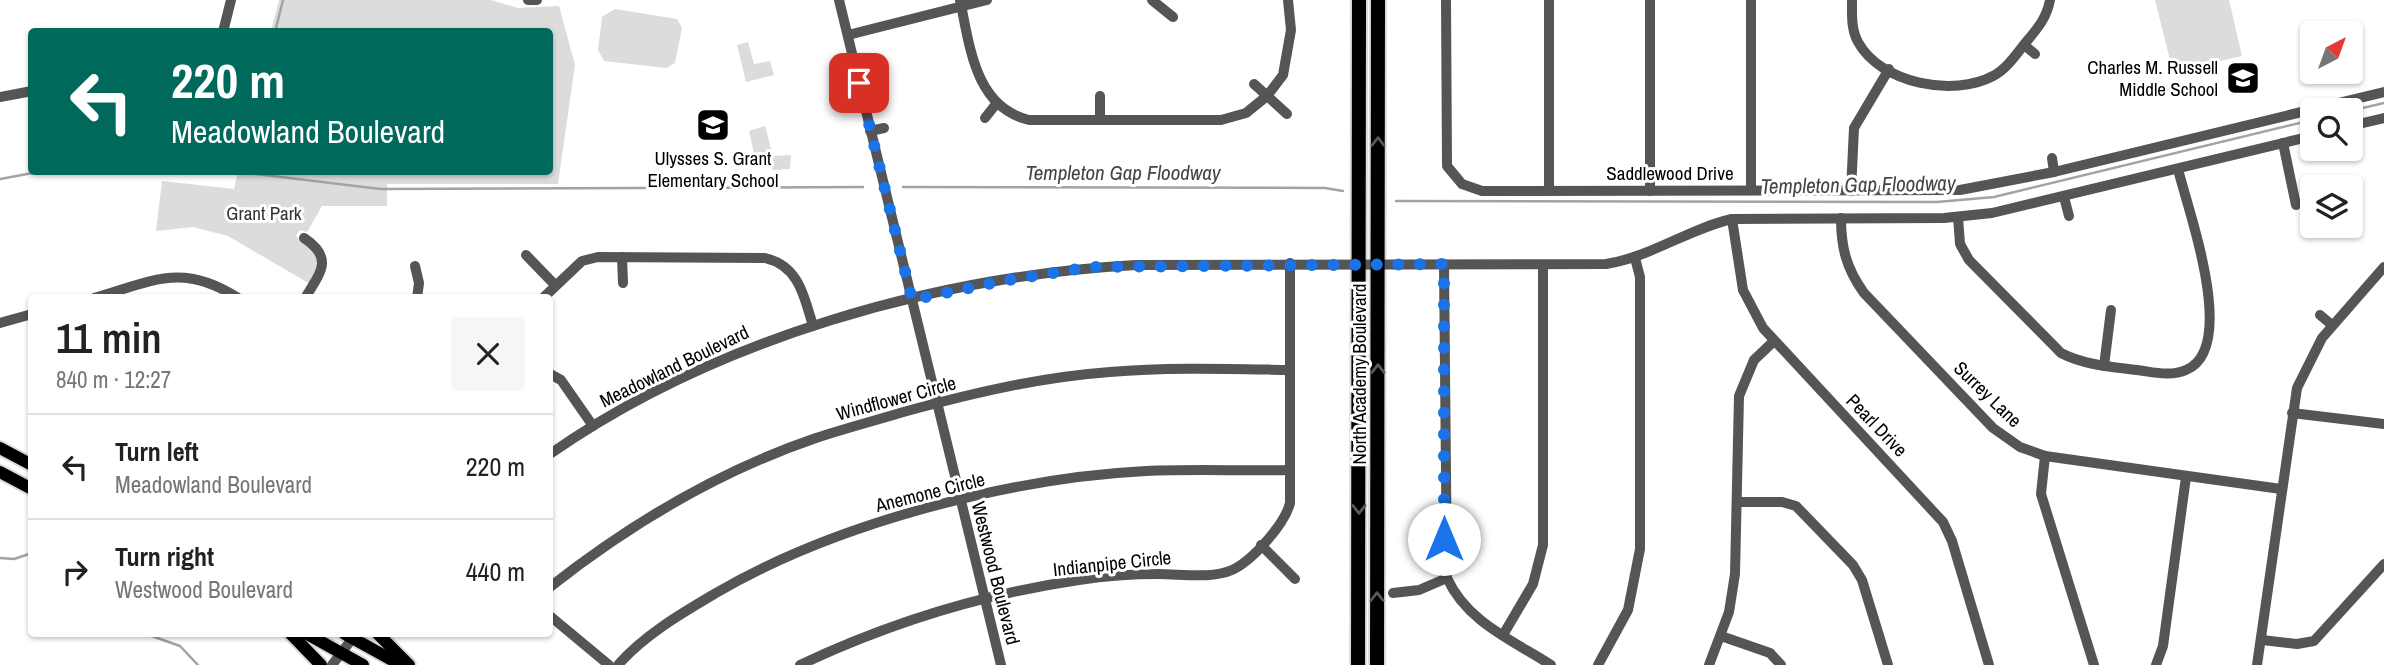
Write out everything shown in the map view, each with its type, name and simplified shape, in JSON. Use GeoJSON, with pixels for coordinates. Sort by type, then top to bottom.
{"type":"FeatureCollection","features":[{"type":"Feature","properties":{"kind":"highway","name":"North Academy Boulevard"},"geometry":{"type":"LineString","coordinates":[[1358,665],[1359,0]]}},
{"type":"Feature","properties":{"kind":"highway","name":"North Academy Boulevard"},"geometry":{"type":"LineString","coordinates":[[1377,665],[1378,0]]}},
{"type":"Feature","properties":{"kind":"main road"},"geometry":{"type":"LineString","coordinates":[[0,448],[28,463]]}},
{"type":"Feature","properties":{"kind":"main road"},"geometry":{"type":"LineString","coordinates":[[0,472],[28,487]]}},
{"type":"Feature","properties":{"kind":"main road"},"geometry":{"type":"LineString","coordinates":[[295,637],[321,665]]}},
{"type":"Feature","properties":{"kind":"main road"},"geometry":{"type":"LineString","coordinates":[[313,637],[362,665]]}},
{"type":"Feature","properties":{"kind":"main road"},"geometry":{"type":"LineString","coordinates":[[354,637],[401,665]]}},
{"type":"Feature","properties":{"kind":"main road"},"geometry":{"type":"LineString","coordinates":[[380,637],[409,665]]}},
{"type":"Feature","properties":{"kind":"street"},"geometry":{"type":"LineString","coordinates":[[224,28],[231,0]]}},
{"type":"Feature","properties":{"kind":"street"},"geometry":{"type":"LineString","coordinates":[[528,0],[537,0]]}},
{"type":"Feature","properties":{"kind":"street","name":"Westwood Boulevard"},"geometry":{"type":"LineString","coordinates":[[839,0],[1001,665]]}},
{"type":"Feature","properties":{"kind":"street"},"geometry":{"type":"LineString","coordinates":[[848,35],[960,3],[987,0]]}},
{"type":"Feature","properties":{"kind":"street"},"geometry":{"type":"LineString","coordinates":[[1152,0],[1173,17]]}},
{"type":"Feature","properties":{"kind":"street"},"geometry":{"type":"LineString","coordinates":[[960,3],[979,79],[996,104],[1016,116],[1029,120],[1221,120],[1246,113],[1276,86],[1286,64],[1291,18],[1288,0]]}},
{"type":"Feature","properties":{"kind":"street","name":"Saddlewood Drive"},"geometry":{"type":"LineString","coordinates":[[1447,0],[1447,166],[1456,180],[1482,191],[1960,190],[2054,172],[2384,92]]}},
{"type":"Feature","properties":{"kind":"street"},"geometry":{"type":"LineString","coordinates":[[1549,0],[1549,191]]}},
{"type":"Feature","properties":{"kind":"street"},"geometry":{"type":"LineString","coordinates":[[1650,0],[1650,191]]}},
{"type":"Feature","properties":{"kind":"street"},"geometry":{"type":"LineString","coordinates":[[1751,0],[1751,190]]}},
{"type":"Feature","properties":{"kind":"street"},"geometry":{"type":"LineString","coordinates":[[1852,0],[1852,20],[1858,42],[1871,57],[1903,79],[1925,85],[1972,83],[2001,72],[2041,24],[2050,0]]}},
{"type":"Feature","properties":{"kind":"street"},"geometry":{"type":"LineString","coordinates":[[2024,45],[2035,54]]}},
{"type":"Feature","properties":{"kind":"street"},"geometry":{"type":"LineString","coordinates":[[1851,191],[1854,128],[1889,69]]}},
{"type":"Feature","properties":{"kind":"street"},"geometry":{"type":"LineString","coordinates":[[1254,84],[1287,114]]}},
{"type":"Feature","properties":{"kind":"street"},"geometry":{"type":"LineString","coordinates":[[0,97],[28,92]]}},
{"type":"Feature","properties":{"kind":"street"},"geometry":{"type":"LineString","coordinates":[[1100,96],[1100,119]]}},
{"type":"Feature","properties":{"kind":"street"},"geometry":{"type":"LineString","coordinates":[[985,118],[996,104]]}},
{"type":"Feature","properties":{"kind":"street"},"geometry":{"type":"LineString","coordinates":[[2363,123],[2384,118]]}},
{"type":"Feature","properties":{"kind":"street"},"geometry":{"type":"LineString","coordinates":[[870,131],[884,128]]}},
{"type":"Feature","properties":{"kind":"street","name":"Meadowland Boulevard"},"geometry":{"type":"LineString","coordinates":[[553,452],[593,426],[701,368],[813,326],[912,300],[1002,281],[1091,267],[1290,263],[1606,264],[1635,258],[1707,225],[1732,219],[1958,217],[2064,197],[2300,139]]}},
{"type":"Feature","properties":{"kind":"street"},"geometry":{"type":"LineString","coordinates":[[2283,143],[2296,205]]}},
{"type":"Feature","properties":{"kind":"street"},"geometry":{"type":"LineString","coordinates":[[2052,158],[2054,172]]}},
{"type":"Feature","properties":{"kind":"street"},"geometry":{"type":"LineString","coordinates":[[1958,217],[1963,252],[2053,348],[2079,361],[2104,366],[2178,373],[2194,366],[2206,351],[2211,329],[2210,304],[2178,170]]}},
{"type":"Feature","properties":{"kind":"street"},"geometry":{"type":"LineString","coordinates":[[2064,197],[2069,216]]}},
{"type":"Feature","properties":{"kind":"street","name":"Surrey Lane"},"geometry":{"type":"LineString","coordinates":[[1841,218],[1843,252],[1847,267],[1864,293],[1993,428],[2020,447],[2045,456],[2281,489]]}},
{"type":"Feature","properties":{"kind":"street","name":"Pearl Drive"},"geometry":{"type":"LineString","coordinates":[[1732,219],[1743,290],[1773,342],[1943,522],[1952,541],[1989,665]]}},
{"type":"Feature","properties":{"kind":"street"},"geometry":{"type":"LineString","coordinates":[[304,238],[319,249],[323,257],[321,271],[307,294]]}},
{"type":"Feature","properties":{"kind":"street"},"geometry":{"type":"LineString","coordinates":[[526,255],[555,285]]}},
{"type":"Feature","properties":{"kind":"street"},"geometry":{"type":"LineString","coordinates":[[547,294],[582,261],[598,257],[776,261],[792,271],[813,326]]}},
{"type":"Feature","properties":{"kind":"street"},"geometry":{"type":"LineString","coordinates":[[622,257],[622,282]]}},
{"type":"Feature","properties":{"kind":"street"},"geometry":{"type":"LineString","coordinates":[[1598,665],[1628,610],[1640,549],[1640,277],[1635,258]]}},
{"type":"Feature","properties":{"kind":"street","name":"Indianpipe Circle"},"geometry":{"type":"LineString","coordinates":[[800,665],[874,632],[985,601],[1079,580],[1144,574],[1221,574],[1238,567],[1284,521],[1288,512],[1290,263]]}},
{"type":"Feature","properties":{"kind":"street"},"geometry":{"type":"LineString","coordinates":[[1444,264],[1444,565],[1447,578],[1467,611],[1551,665]]}},
{"type":"Feature","properties":{"kind":"street"},"geometry":{"type":"LineString","coordinates":[[1503,635],[1533,584],[1543,545],[1543,265]]}},
{"type":"Feature","properties":{"kind":"street"},"geometry":{"type":"LineString","coordinates":[[415,266],[419,282],[418,294]]}},
{"type":"Feature","properties":{"kind":"street"},"geometry":{"type":"LineString","coordinates":[[2257,665],[2292,413],[2305,366],[2332,324],[2384,267]]}},
{"type":"Feature","properties":{"kind":"street"},"geometry":{"type":"LineString","coordinates":[[119,294],[172,277],[194,276],[219,285],[232,294]]}},
{"type":"Feature","properties":{"kind":"street"},"geometry":{"type":"LineString","coordinates":[[2104,366],[2112,310]]}},
{"type":"Feature","properties":{"kind":"street"},"geometry":{"type":"LineString","coordinates":[[0,323],[28,315]]}},
{"type":"Feature","properties":{"kind":"street"},"geometry":{"type":"LineString","coordinates":[[2320,315],[2332,324]]}},
{"type":"Feature","properties":{"kind":"street"},"geometry":{"type":"LineString","coordinates":[[1709,665],[1721,636],[1735,574],[1739,396],[1754,360],[1773,342]]}},
{"type":"Feature","properties":{"kind":"street","name":"Windflower Circle"},"geometry":{"type":"LineString","coordinates":[[553,585],[639,524],[722,477],[817,438],[936,404],[1036,382],[1110,372],[1290,370]]}},
{"type":"Feature","properties":{"kind":"street"},"geometry":{"type":"LineString","coordinates":[[553,376],[561,380],[593,426]]}},
{"type":"Feature","properties":{"kind":"street"},"geometry":{"type":"LineString","coordinates":[[2292,413],[2384,425]]}},
{"type":"Feature","properties":{"kind":"street"},"geometry":{"type":"LineString","coordinates":[[2045,456],[2041,494],[2094,665]]}},
{"type":"Feature","properties":{"kind":"street","name":"Anemone Circle"},"geometry":{"type":"LineString","coordinates":[[618,665],[634,649],[693,607],[772,564],[858,529],[961,501],[1107,474],[1289,470]]}},
{"type":"Feature","properties":{"kind":"street"},"geometry":{"type":"LineString","coordinates":[[2157,665],[2163,646],[2186,477]]}},
{"type":"Feature","properties":{"kind":"street"},"geometry":{"type":"LineString","coordinates":[[1737,502],[1782,502],[1796,506],[1853,565],[1863,580],[1888,665]]}},
{"type":"Feature","properties":{"kind":"street"},"geometry":{"type":"LineString","coordinates":[[1261,545],[1295,579]]}},
{"type":"Feature","properties":{"kind":"street"},"geometry":{"type":"LineString","coordinates":[[2062,562],[2074,559]]}},
{"type":"Feature","properties":{"kind":"street"},"geometry":{"type":"LineString","coordinates":[[2262,640],[2297,644],[2314,641],[2384,564]]}},
{"type":"Feature","properties":{"kind":"street"},"geometry":{"type":"LineString","coordinates":[[1393,593],[1419,590],[1447,578]]}},
{"type":"Feature","properties":{"kind":"street"},"geometry":{"type":"LineString","coordinates":[[553,618],[609,665]]}},
{"type":"Feature","properties":{"kind":"street"},"geometry":{"type":"LineString","coordinates":[[1721,636],[1770,653],[1781,665]]}},
{"type":"Feature","properties":{"kind":"street"},"geometry":{"type":"LineString","coordinates":[[332,665],[350,637]]}},
{"type":"Feature","properties":{"kind":"green space","name":"Grant Park"},"geometry":{"type":"Polygon","coordinates":[[[279,0],[491,0],[518,8],[559,6],[575,65],[558,184],[387,184],[387,206],[322,206],[307,232],[300,230],[296,236],[320,258],[310,284],[228,236],[193,227],[156,231],[162,181],[234,189],[237,175],[553,175],[553,28],[272,28],[279,0]]]}},
{"type":"Feature","properties":{"kind":"green space"},"geometry":{"type":"Polygon","coordinates":[[[2155,0],[2229,0],[2242,56],[2173,72],[2155,0]]]}},
{"type":"Feature","properties":{"kind":"green space"},"geometry":{"type":"Polygon","coordinates":[[[615,9],[677,19],[682,28],[675,63],[667,68],[604,61],[598,50],[602,17],[615,9]]]}},
{"type":"Feature","properties":{"kind":"green space"},"geometry":{"type":"Polygon","coordinates":[[[748,42],[754,64],[770,61],[774,75],[746,82],[737,45],[748,42]]]}},
{"type":"Feature","properties":{"kind":"green space"},"geometry":{"type":"Polygon","coordinates":[[[765,126],[773,156],[791,155],[790,169],[773,170],[770,163],[757,166],[749,131],[765,126]]]}},
{"type":"Feature","properties":{"kind":"waterway"},"geometry":{"type":"LineString","coordinates":[[276,28],[283,0]]}},
{"type":"Feature","properties":{"kind":"waterway","name":"Templeton Gap Floodway"},"geometry":{"type":"LineString","coordinates":[[2363,108],[2384,103]]}},
{"type":"Feature","properties":{"kind":"waterway","name":"Templeton Gap Floodway"},"geometry":{"type":"LineString","coordinates":[[1396,201],[1937,202],[1994,197],[2300,123]]}},
{"type":"Feature","properties":{"kind":"waterway","name":"Templeton Gap Floodway"},"geometry":{"type":"LineString","coordinates":[[0,179],[28,174]]}},
{"type":"Feature","properties":{"kind":"waterway","name":"Templeton Gap Floodway"},"geometry":{"type":"LineString","coordinates":[[265,175],[380,189],[863,187]]}},
{"type":"Feature","properties":{"kind":"waterway","name":"Templeton Gap Floodway"},"geometry":{"type":"LineString","coordinates":[[903,187],[1325,188],[1343,191]]}},
{"type":"Feature","properties":{"kind":"waterway","name":"Templeton Gap Floodway"},"geometry":{"type":"LineString","coordinates":[[0,558],[14,559],[28,554]]}},
{"type":"Feature","properties":{"kind":"waterway","name":"Templeton Gap Floodway"},"geometry":{"type":"LineString","coordinates":[[154,637],[180,646],[198,665]]}},
{"type":"Feature","properties":{"kind":"place","name":"Charles M. Russell Middle School"},"geometry":{"type":"Point","coordinates":[2243,78]}},
{"type":"Feature","properties":{"kind":"place","name":"Ulysses S. Grant Elementary School"},"geometry":{"type":"Point","coordinates":[713,125]}},
{"type":"Feature","properties":{"kind":"route"},"geometry":{"type":"LineString","coordinates":[[859,83],[912,300],[1002,281],[1091,267],[1312,263],[1444,264],[1444,539]]}}]}
